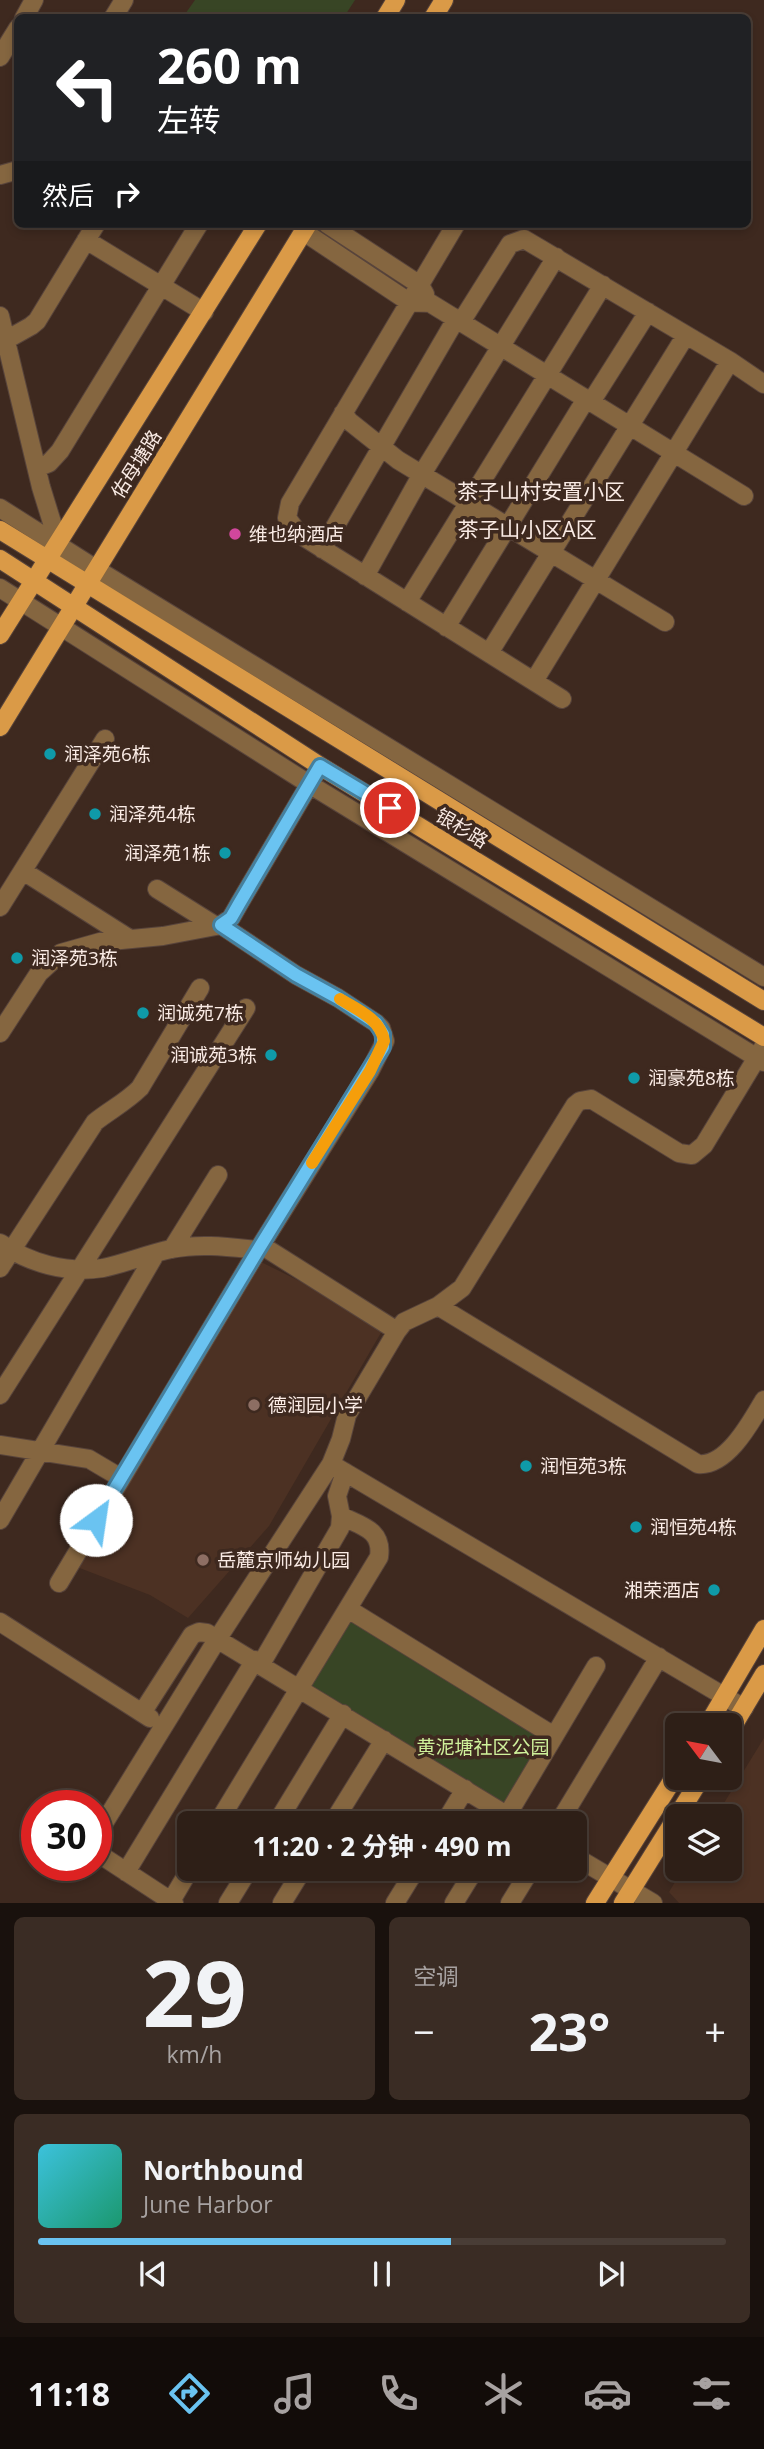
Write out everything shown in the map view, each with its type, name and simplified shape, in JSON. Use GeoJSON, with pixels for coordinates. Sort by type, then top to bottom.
{"type":"FeatureCollection","features":[{"type":"Feature","properties":{"kind":"main road","name":"佑母塘路"},"geometry":{"type":"LineString","coordinates":[[0,635],[256,228]]}},
{"type":"Feature","properties":{"kind":"main road","name":"佑母塘路"},"geometry":{"type":"LineString","coordinates":[[0,727],[306,228]]}},
{"type":"Feature","properties":{"kind":"main road","name":"银杉路"},"geometry":{"type":"LineString","coordinates":[[0,530],[54,549],[92,576],[764,1001]]}},
{"type":"Feature","properties":{"kind":"main road","name":"银杉路"},"geometry":{"type":"LineString","coordinates":[[0,559],[320,766],[764,1037]]}},
{"type":"Feature","properties":{"kind":"main road"},"geometry":{"type":"LineString","coordinates":[[714,1713],[764,1629]]}},
{"type":"Feature","properties":{"kind":"main road"},"geometry":{"type":"LineString","coordinates":[[741,1713],[764,1674]]}},
{"type":"Feature","properties":{"kind":"main road"},"geometry":{"type":"LineString","coordinates":[[596,1903],[666,1790]]}},
{"type":"Feature","properties":{"kind":"main road"},"geometry":{"type":"LineString","coordinates":[[627,1897],[694,1790]]}},
{"type":"Feature","properties":{"kind":"street"},"geometry":{"type":"LineString","coordinates":[[0,57],[14,34]]}},
{"type":"Feature","properties":{"kind":"street"},"geometry":{"type":"LineString","coordinates":[[6,340],[37,321],[94,228]]}},
{"type":"Feature","properties":{"kind":"street"},"geometry":{"type":"LineString","coordinates":[[37,468],[49,463],[60,451],[197,228]]}},
{"type":"Feature","properties":{"kind":"street"},"geometry":{"type":"LineString","coordinates":[[306,228],[409,302],[430,303]]}},
{"type":"Feature","properties":{"kind":"street"},"geometry":{"type":"LineString","coordinates":[[333,228],[420,285],[430,303],[744,496]]}},
{"type":"Feature","properties":{"kind":"street"},"geometry":{"type":"LineString","coordinates":[[454,228],[343,413],[288,510],[287,518],[293,529],[322,549],[562,699]]}},
{"type":"Feature","properties":{"kind":"street"},"geometry":{"type":"LineString","coordinates":[[322,549],[458,321],[510,244],[516,241],[524,239],[556,257],[764,384]]}},
{"type":"Feature","properties":{"kind":"street"},"geometry":{"type":"LineString","coordinates":[[86,240],[204,312]]}},
{"type":"Feature","properties":{"kind":"street"},"geometry":{"type":"LineString","coordinates":[[365,576],[422,474],[556,257]]}},
{"type":"Feature","properties":{"kind":"street"},"geometry":{"type":"LineString","coordinates":[[407,602],[603,285]]}},
{"type":"Feature","properties":{"kind":"street"},"geometry":{"type":"LineString","coordinates":[[446,627],[588,401],[648,312]]}},
{"type":"Feature","properties":{"kind":"street"},"geometry":{"type":"LineString","coordinates":[[0,316],[54,549]]}},
{"type":"Feature","properties":{"kind":"street"},"geometry":{"type":"LineString","coordinates":[[489,653],[686,335]]}},
{"type":"Feature","properties":{"kind":"street"},"geometry":{"type":"LineString","coordinates":[[534,681],[730,361]]}},
{"type":"Feature","properties":{"kind":"street"},"geometry":{"type":"LineString","coordinates":[[343,413],[382,448],[422,474],[665,622]]}},
{"type":"Feature","properties":{"kind":"street","name":"银杉路"},"geometry":{"type":"LineString","coordinates":[[0,508],[54,549]]}},
{"type":"Feature","properties":{"kind":"street","name":"银杉路"},"geometry":{"type":"LineString","coordinates":[[92,576],[764,977]]}},
{"type":"Feature","properties":{"kind":"street"},"geometry":{"type":"LineString","coordinates":[[0,588],[309,784],[762,1055],[704,1144],[692,1155],[679,1153],[596,1101],[580,1101],[570,1112],[462,1288],[438,1306],[404,1322],[347,1415],[338,1468],[337,1496],[341,1516],[338,1534],[126,1872]]}},
{"type":"Feature","properties":{"kind":"street"},"geometry":{"type":"LineString","coordinates":[[0,907],[105,739]]}},
{"type":"Feature","properties":{"kind":"street"},"geometry":{"type":"LineString","coordinates":[[0,1033],[30,985],[49,962],[61,953],[100,942],[186,933],[219,926],[235,911],[320,766]]}},
{"type":"Feature","properties":{"kind":"street"},"geometry":{"type":"LineString","coordinates":[[23,871],[130,939]]}},
{"type":"Feature","properties":{"kind":"street"},"geometry":{"type":"LineString","coordinates":[[59,1583],[259,1248],[370,1071],[384,1041],[381,1028],[376,1023],[157,889]]}},
{"type":"Feature","properties":{"kind":"street"},"geometry":{"type":"LineString","coordinates":[[0,1268],[6,1247],[95,1122],[128,1100],[140,1088],[200,988]]}},
{"type":"Feature","properties":{"kind":"street"},"geometry":{"type":"LineString","coordinates":[[0,1395],[246,1008]]}},
{"type":"Feature","properties":{"kind":"street"},"geometry":{"type":"LineString","coordinates":[[0,1520],[164,1251],[218,1175]]}},
{"type":"Feature","properties":{"kind":"street"},"geometry":{"type":"LineString","coordinates":[[6,1247],[36,1262],[79,1270],[102,1268],[164,1251],[214,1245],[259,1248],[397,1331]]}},
{"type":"Feature","properties":{"kind":"street"},"geometry":{"type":"LineString","coordinates":[[438,1306],[698,1464],[705,1465],[724,1454],[746,1430],[764,1400]]}},
{"type":"Feature","properties":{"kind":"street"},"geometry":{"type":"LineString","coordinates":[[0,1445],[89,1460],[121,1478]]}},
{"type":"Feature","properties":{"kind":"street"},"geometry":{"type":"LineString","coordinates":[[112,1810],[218,1638],[338,1468]]}},
{"type":"Feature","properties":{"kind":"street"},"geometry":{"type":"LineString","coordinates":[[338,1468],[744,1708]]}},
{"type":"Feature","properties":{"kind":"street"},"geometry":{"type":"LineString","coordinates":[[226,1811],[379,1557],[379,1540],[369,1529],[341,1516]]}},
{"type":"Feature","properties":{"kind":"street"},"geometry":{"type":"LineString","coordinates":[[348,1609],[554,1736]]}},
{"type":"Feature","properties":{"kind":"street"},"geometry":{"type":"LineString","coordinates":[[0,1622],[163,1726]]}},
{"type":"Feature","properties":{"kind":"street"},"geometry":{"type":"LineString","coordinates":[[142,1713],[192,1635],[199,1632],[218,1638],[258,1662],[465,1789],[496,1811]]}},
{"type":"Feature","properties":{"kind":"street"},"geometry":{"type":"LineString","coordinates":[[566,1811],[659,1657]]}},
{"type":"Feature","properties":{"kind":"street"},"geometry":{"type":"LineString","coordinates":[[515,1811],[554,1736],[596,1666]]}},
{"type":"Feature","properties":{"kind":"street"},"geometry":{"type":"LineString","coordinates":[[284,1811],[343,1714]]}},
{"type":"Feature","properties":{"kind":"street"},"geometry":{"type":"LineString","coordinates":[[340,1811],[384,1740]]}},
{"type":"Feature","properties":{"kind":"street"},"geometry":{"type":"LineString","coordinates":[[452,1811],[465,1789]]}},
{"type":"Feature","properties":{"kind":"street"},"geometry":{"type":"LineString","coordinates":[[112,1863],[172,1902],[183,1881]]}},
{"type":"Feature","properties":{"kind":"street"},"geometry":{"type":"LineString","coordinates":[[587,1864],[611,1879],[627,1897],[653,1903]]}},
{"type":"Feature","properties":{"kind":"street"},"geometry":{"type":"LineString","coordinates":[[228,1903],[242,1881]]}},
{"type":"Feature","properties":{"kind":"street"},"geometry":{"type":"LineString","coordinates":[[282,1903],[296,1881]]}},
{"type":"Feature","properties":{"kind":"street"},"geometry":{"type":"LineString","coordinates":[[395,1903],[409,1881]]}},
{"type":"Feature","properties":{"kind":"street"},"geometry":{"type":"LineString","coordinates":[[454,1903],[468,1881]]}},
{"type":"Feature","properties":{"kind":"street"},"geometry":{"type":"LineString","coordinates":[[510,1903],[524,1881]]}},
{"type":"Feature","properties":{"kind":"shaded area","name":"德润园小学"},"geometry":{"type":"Polygon","coordinates":[[[253,1258],[386,1324],[269,1526],[188,1618],[150,1595],[77,1567],[253,1258]]]}},
{"type":"Feature","properties":{"kind":"shaded area"},"geometry":{"type":"Polygon","coordinates":[[[764,1738],[764,1903],[679,1903],[669,1892],[676,1881],[742,1881],[742,1804],[723,1804],[732,1790],[742,1790],[742,1774],[764,1738]]]}},
{"type":"Feature","properties":{"kind":"green space"},"geometry":{"type":"Polygon","coordinates":[[[195,0],[355,0],[346,14],[185,14],[195,0]]]}},
{"type":"Feature","properties":{"kind":"green space","name":"黄泥塘社区公园"},"geometry":{"type":"Polygon","coordinates":[[[352,1620],[548,1738],[504,1809],[310,1686],[352,1620]]]}},
{"type":"Feature","properties":{"kind":"slow traffic"},"geometry":{"type":"LineString","coordinates":[[312,1163],[383,1047],[381,1028],[340,999]]}},
{"type":"Feature","properties":{"kind":"place","name":"维也纳酒店"},"geometry":{"type":"Point","coordinates":[235,534]}},
{"type":"Feature","properties":{"kind":"place","name":"润泽苑6栋"},"geometry":{"type":"Point","coordinates":[50,754]}},
{"type":"Feature","properties":{"kind":"place","name":"润泽苑4栋"},"geometry":{"type":"Point","coordinates":[95,814]}},
{"type":"Feature","properties":{"kind":"place","name":"润泽苑1栋"},"geometry":{"type":"Point","coordinates":[225,853]}},
{"type":"Feature","properties":{"kind":"place","name":"润泽苑3栋"},"geometry":{"type":"Point","coordinates":[17,958]}},
{"type":"Feature","properties":{"kind":"place","name":"润诚苑7栋"},"geometry":{"type":"Point","coordinates":[143,1013]}},
{"type":"Feature","properties":{"kind":"place","name":"润诚苑3栋"},"geometry":{"type":"Point","coordinates":[271,1055]}},
{"type":"Feature","properties":{"kind":"place","name":"润豪苑8栋"},"geometry":{"type":"Point","coordinates":[634,1078]}},
{"type":"Feature","properties":{"kind":"place","name":"德润园小学"},"geometry":{"type":"Point","coordinates":[254,1405]}},
{"type":"Feature","properties":{"kind":"place","name":"润恒苑3栋"},"geometry":{"type":"Point","coordinates":[526,1466]}},
{"type":"Feature","properties":{"kind":"place","name":"润恒苑4栋"},"geometry":{"type":"Point","coordinates":[636,1527]}},
{"type":"Feature","properties":{"kind":"place","name":"岳麓京师幼儿园"},"geometry":{"type":"Point","coordinates":[203,1560]}},
{"type":"Feature","properties":{"kind":"place","name":"湘荣酒店"},"geometry":{"type":"Point","coordinates":[714,1590]}},
{"type":"Feature","properties":{"kind":"district","name":"茶子山村安置小区"},"geometry":{"type":"Point","coordinates":[541,492]}},
{"type":"Feature","properties":{"kind":"district","name":"茶子山小区A区"},"geometry":{"type":"Point","coordinates":[527,530]}},
{"type":"Feature","properties":{"kind":"route"},"geometry":{"type":"LineString","coordinates":[[96,1520],[383,1047],[383,1034],[376,1023],[354,1007],[296,975],[221,925],[231,918],[320,766],[390,808]]}}]}
